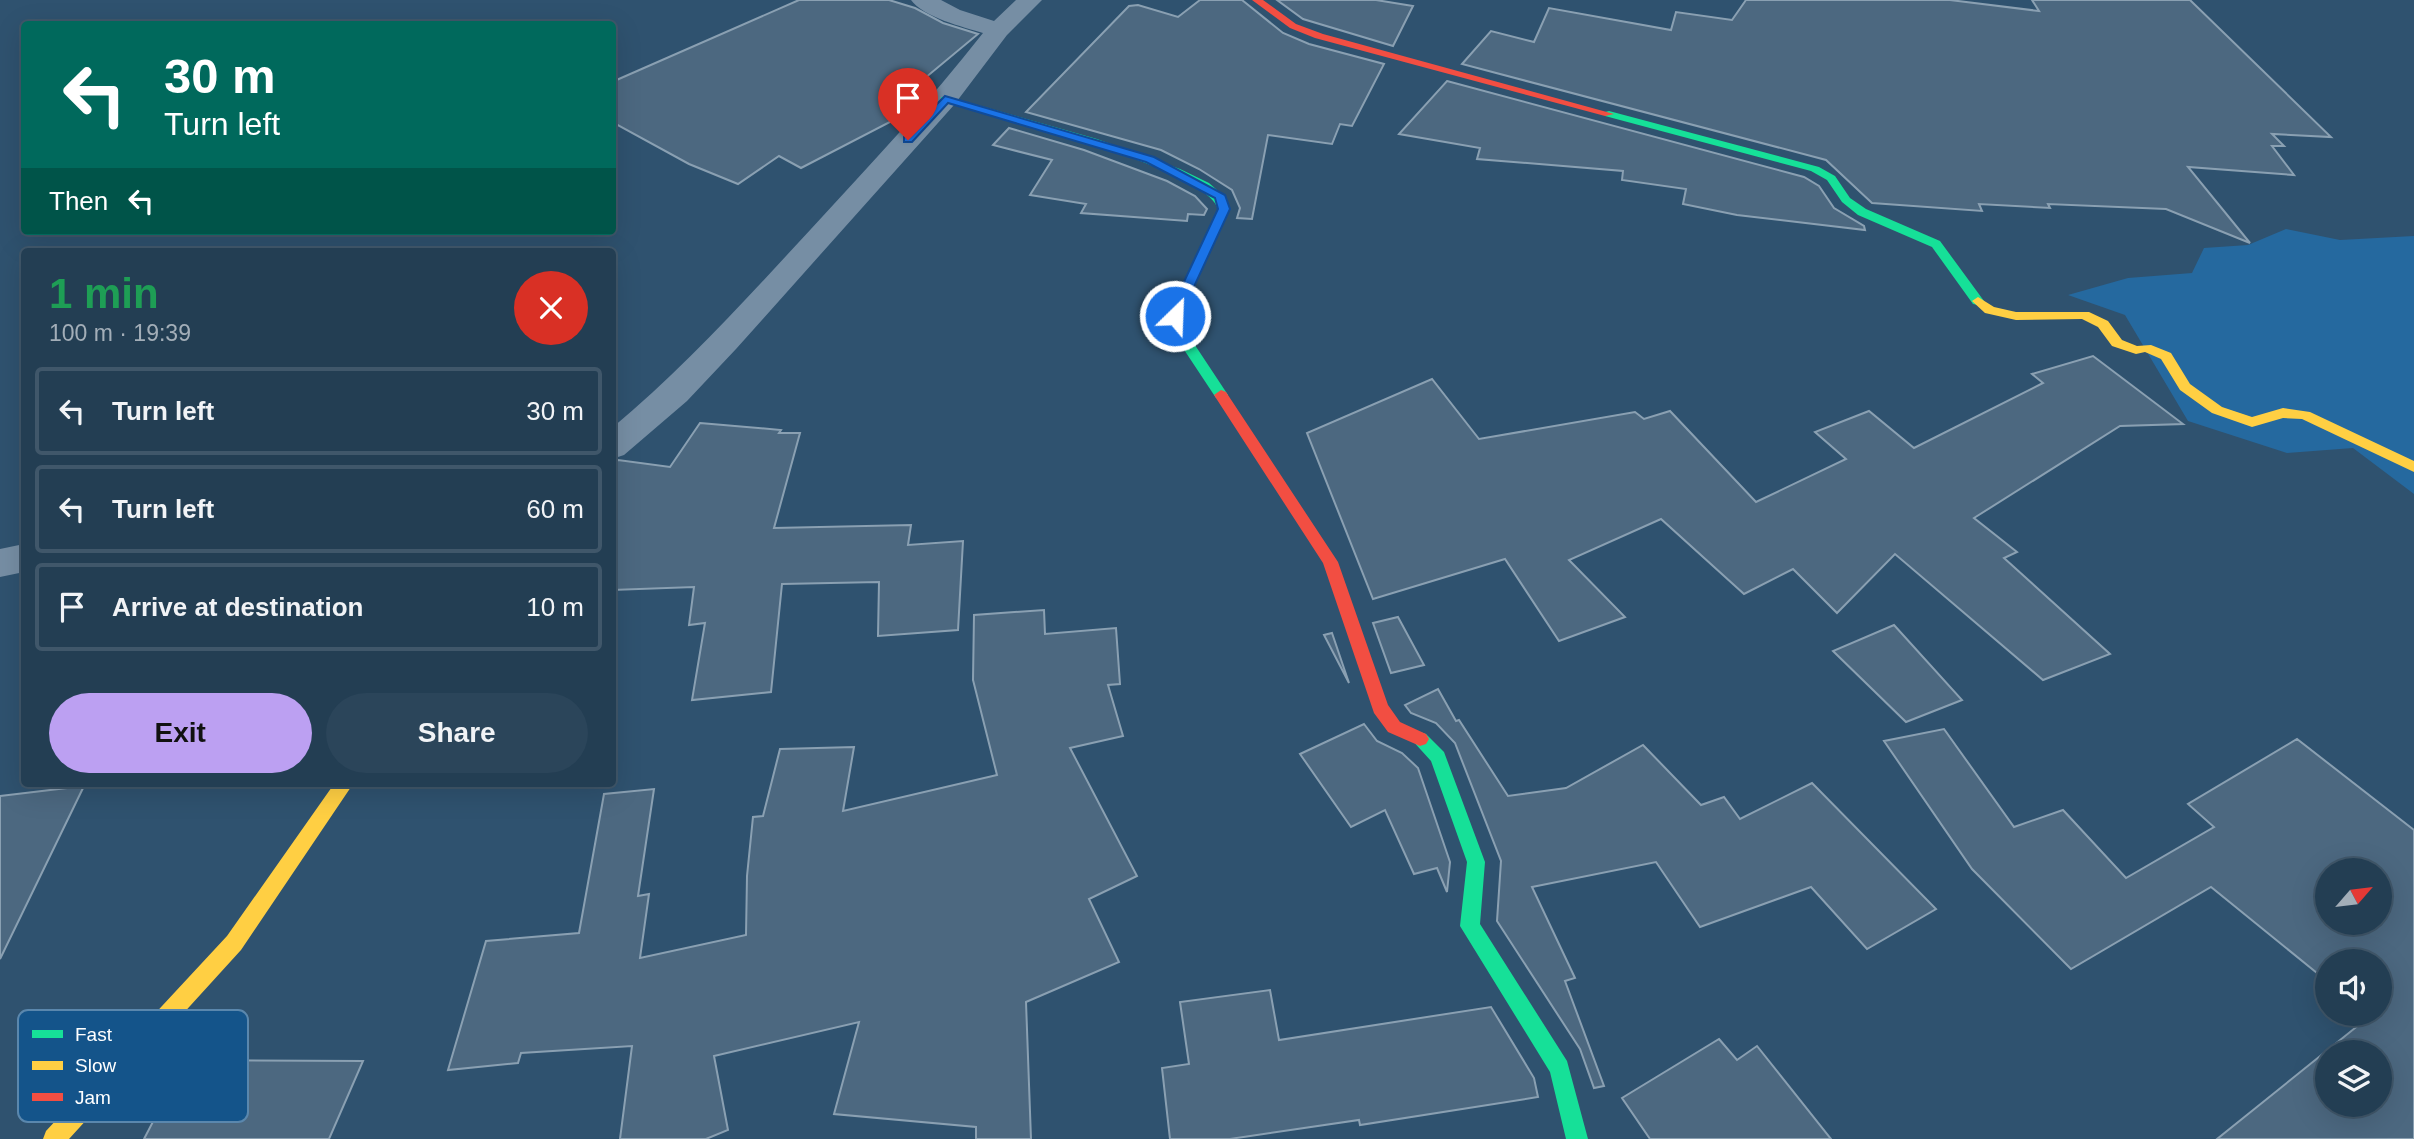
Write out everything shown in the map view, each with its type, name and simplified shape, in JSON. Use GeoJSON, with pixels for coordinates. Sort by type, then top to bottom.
{"type":"FeatureCollection","features":[{"type":"Feature","properties":{"kind":"street"},"geometry":{"type":"LineString","coordinates":[[923,0],[952,15],[998,30]]}},
{"type":"Feature","properties":{"kind":"street"},"geometry":{"type":"LineString","coordinates":[[616,444],[675,393],[725,342],[945,99],[998,30],[1030,0]]}},
{"type":"Feature","properties":{"kind":"street"},"geometry":{"type":"LineString","coordinates":[[1257,0],[1293,26],[1319,37],[1815,169],[1831,178],[1846,200],[1862,212],[1936,244],[1986,309],[2004,316],[2084,316],[2096,319],[2117,343],[2136,350],[2146,348],[2166,356],[2185,387],[2217,410],[2252,422],[2263,421],[2283,413],[2305,415],[2414,467]]}},
{"type":"Feature","properties":{"kind":"street"},"geometry":{"type":"LineString","coordinates":[[945,99],[1150,159],[1188,177],[1220,197],[1224,209],[1177,309],[1176,327],[1330,562],[1380,708],[1394,727],[1419,738],[1438,757],[1476,862],[1471,926],[1560,1068],[1577,1139]]}},
{"type":"Feature","properties":{"kind":"street"},"geometry":{"type":"LineString","coordinates":[[0,563],[21,559]]}},
{"type":"Feature","properties":{"kind":"street"},"geometry":{"type":"LineString","coordinates":[[172,1010],[234,943],[342,787]]}},
{"type":"Feature","properties":{"kind":"street"},"geometry":{"type":"LineString","coordinates":[[54,1139],[70,1122]]}},
{"type":"Feature","properties":{"kind":"shaded area"},"geometry":{"type":"Polygon","coordinates":[[[2286,229],[2340,240],[2414,236],[2414,494],[2353,448],[2287,453],[2188,421],[2125,315],[2068,295],[2128,278],[2192,273],[2204,248],[2248,245],[2286,229]]]}},
{"type":"Feature","properties":{"kind":"building"},"geometry":{"type":"Polygon","coordinates":[[[799,0],[889,0],[915,8],[943,23],[978,34],[913,88],[930,93],[917,108],[801,168],[779,156],[738,184],[689,164],[616,124],[616,80],[799,0]]]}},
{"type":"Feature","properties":{"kind":"building"},"geometry":{"type":"Polygon","coordinates":[[[1200,0],[1242,0],[1283,33],[1309,44],[1384,64],[1352,126],[1340,124],[1332,144],[1268,135],[1252,219],[1237,218],[1240,208],[1232,190],[1161,150],[1026,112],[1129,6],[1138,5],[1178,17],[1200,0]]]}},
{"type":"Feature","properties":{"kind":"building"},"geometry":{"type":"Polygon","coordinates":[[[1277,0],[1376,0],[1413,6],[1393,46],[1303,19],[1277,0]]]}},
{"type":"Feature","properties":{"kind":"building"},"geometry":{"type":"Polygon","coordinates":[[[1746,0],[1950,0],[2039,11],[2032,0],[2190,0],[2331,137],[2272,134],[2284,146],[2272,146],[2294,175],[2188,167],[2250,243],[2166,209],[2048,204],[2050,208],[1979,204],[1982,211],[1872,203],[1826,160],[1462,64],[1491,31],[1534,42],[1549,8],[1671,30],[1676,12],[1732,20],[1746,0]]]}},
{"type":"Feature","properties":{"kind":"building"},"geometry":{"type":"Polygon","coordinates":[[[1447,81],[1804,177],[1819,186],[1834,208],[1864,226],[1865,230],[1737,215],[1683,204],[1686,189],[1622,180],[1623,171],[1477,159],[1480,148],[1399,134],[1447,81]]]}},
{"type":"Feature","properties":{"kind":"building"},"geometry":{"type":"Polygon","coordinates":[[[1009,128],[1084,150],[1167,181],[1195,196],[1207,209],[1204,215],[1188,214],[1187,221],[1081,213],[1086,204],[1030,195],[1052,160],[993,145],[1009,128]]]}},
{"type":"Feature","properties":{"kind":"building"},"geometry":{"type":"Polygon","coordinates":[[[2093,356],[2183,424],[2120,426],[1974,518],[2017,552],[2004,558],[2110,654],[2043,680],[1895,554],[1837,613],[1793,569],[1744,594],[1661,519],[1569,560],[1625,617],[1559,641],[1505,559],[1373,599],[1307,433],[1432,379],[1479,439],[1635,412],[1644,419],[1670,411],[1756,502],[1846,459],[1815,432],[1869,411],[1914,448],[2043,383],[2032,374],[2093,356]]]}},
{"type":"Feature","properties":{"kind":"building"},"geometry":{"type":"Polygon","coordinates":[[[700,423],[800,433],[774,528],[911,525],[908,545],[963,541],[958,630],[878,636],[879,582],[782,584],[771,692],[692,700],[705,623],[689,625],[694,587],[616,590],[616,460],[670,467],[700,423]]]}},
{"type":"Feature","properties":{"kind":"building"},"geometry":{"type":"Polygon","coordinates":[[[1044,610],[1045,634],[1116,628],[1120,684],[1108,685],[1123,736],[1070,748],[1137,876],[1089,899],[1119,962],[1026,1002],[1031,1139],[976,1139],[976,1127],[834,1114],[859,1022],[714,1056],[728,1130],[706,1139],[620,1139],[632,1046],[521,1053],[518,1063],[448,1070],[486,941],[579,933],[604,794],[654,789],[638,896],[649,894],[640,958],[746,935],[747,876],[753,817],[763,816],[780,749],[854,747],[843,811],[997,775],[973,680],[974,615],[1044,610]]]}},
{"type":"Feature","properties":{"kind":"building"},"geometry":{"type":"Polygon","coordinates":[[[1398,617],[1424,665],[1391,673],[1373,623],[1398,617]]]}},
{"type":"Feature","properties":{"kind":"building"},"geometry":{"type":"Polygon","coordinates":[[[1894,625],[1962,700],[1906,722],[1833,651],[1894,625]]]}},
{"type":"Feature","properties":{"kind":"building"},"geometry":{"type":"Polygon","coordinates":[[[1332,633],[1349,683],[1324,635],[1332,633]]]}},
{"type":"Feature","properties":{"kind":"building"},"geometry":{"type":"Polygon","coordinates":[[[1438,689],[1456,721],[1459,720],[1508,796],[1566,788],[1643,745],[1701,805],[1724,797],[1740,819],[1812,783],[1936,909],[1867,949],[1811,887],[1700,927],[1656,862],[1532,887],[1575,978],[1565,981],[1604,1086],[1594,1088],[1580,1049],[1497,921],[1501,861],[1455,743],[1436,723],[1411,713],[1405,705],[1438,689]]]}},
{"type":"Feature","properties":{"kind":"building"},"geometry":{"type":"Polygon","coordinates":[[[1364,724],[1377,741],[1402,753],[1418,768],[1450,862],[1447,892],[1437,868],[1414,874],[1385,810],[1351,827],[1300,754],[1364,724]]]}},
{"type":"Feature","properties":{"kind":"building"},"geometry":{"type":"Polygon","coordinates":[[[1944,729],[2014,827],[2063,810],[2126,878],[2214,827],[2188,804],[2297,739],[2414,830],[2414,1139],[2217,1139],[2315,1060],[2315,1117],[2392,1117],[2392,1040],[2340,1040],[2358,1026],[2392,1026],[2392,949],[2315,949],[2315,971],[2211,887],[2071,969],[1972,869],[1884,741],[1944,729]]]}},
{"type":"Feature","properties":{"kind":"building"},"geometry":{"type":"Polygon","coordinates":[[[84,787],[0,959],[0,796],[84,787]]]}},
{"type":"Feature","properties":{"kind":"building"},"geometry":{"type":"Polygon","coordinates":[[[1270,990],[1279,1040],[1491,1007],[1534,1078],[1538,1097],[1360,1125],[1359,1120],[1230,1139],[1170,1139],[1162,1068],[1189,1064],[1180,1002],[1270,990]]]}},
{"type":"Feature","properties":{"kind":"building"},"geometry":{"type":"Polygon","coordinates":[[[1719,1039],[1737,1060],[1757,1046],[1831,1139],[1650,1139],[1622,1098],[1719,1039]]]}},
{"type":"Feature","properties":{"kind":"building"},"geometry":{"type":"Polygon","coordinates":[[[248,1060],[363,1061],[329,1139],[144,1139],[153,1122],[248,1122],[248,1060]]]}},
{"type":"Feature","properties":{"kind":"traffic: fast"},"geometry":{"type":"LineString","coordinates":[[945,99],[1137,156],[1176,171],[1205,186],[1221,199],[1224,209],[1177,309],[1176,327],[1221,395]]}},
{"type":"Feature","properties":{"kind":"traffic: fast"},"geometry":{"type":"LineString","coordinates":[[1609,114],[1815,169],[1831,178],[1846,200],[1862,212],[1936,244],[1978,301]]}},
{"type":"Feature","properties":{"kind":"traffic: fast"},"geometry":{"type":"LineString","coordinates":[[1420,739],[1438,757],[1476,862],[1470,926],[1560,1068],[1577,1139]]}},
{"type":"Feature","properties":{"kind":"traffic: slow"},"geometry":{"type":"LineString","coordinates":[[1978,301],[1990,310],[2016,316],[2084,315],[2103,324],[2117,343],[2136,350],[2146,348],[2166,356],[2185,387],[2217,410],[2252,422],[2283,413],[2305,415],[2414,467]]}},
{"type":"Feature","properties":{"kind":"traffic: slow"},"geometry":{"type":"LineString","coordinates":[[172,1010],[234,943],[342,787]]}},
{"type":"Feature","properties":{"kind":"traffic: slow"},"geometry":{"type":"LineString","coordinates":[[54,1139],[70,1122]]}},
{"type":"Feature","properties":{"kind":"traffic: jam"},"geometry":{"type":"LineString","coordinates":[[1257,0],[1293,26],[1319,36],[1609,114]]}},
{"type":"Feature","properties":{"kind":"traffic: jam"},"geometry":{"type":"LineString","coordinates":[[1221,395],[1330,562],[1380,708],[1394,727],[1420,739]]}},
{"type":"Feature","properties":{"kind":"route"},"geometry":{"type":"LineString","coordinates":[[908,140],[945,99],[1150,159],[1214,192],[1220,197],[1224,209],[1175,316]]}}]}
